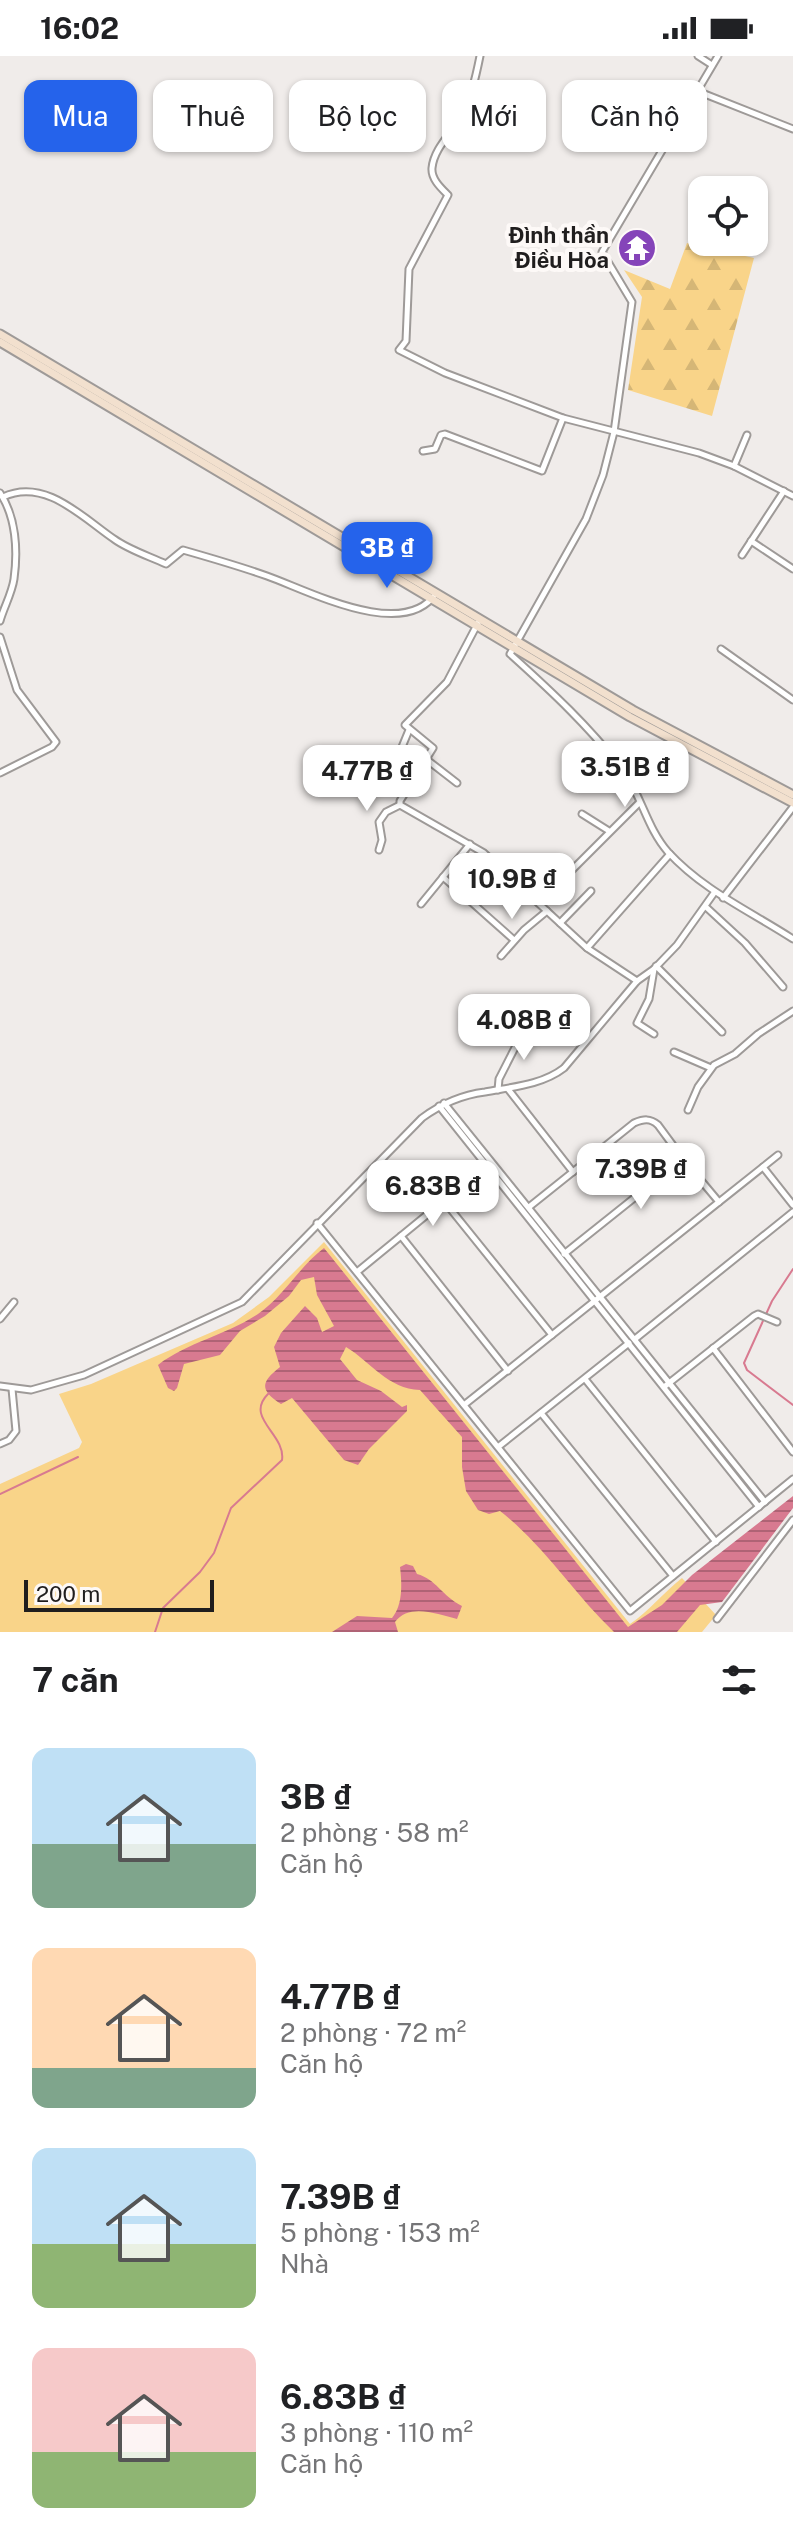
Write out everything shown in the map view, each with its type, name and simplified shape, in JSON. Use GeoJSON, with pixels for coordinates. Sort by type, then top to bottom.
{"type":"FeatureCollection","features":[{"type":"Feature","properties":{"kind":"main road"},"geometry":{"type":"LineString","coordinates":[[0,334],[434,596]]}},
{"type":"Feature","properties":{"kind":"main road"},"geometry":{"type":"LineString","coordinates":[[0,342],[478,622],[662,735],[793,805]]}},
{"type":"Feature","properties":{"kind":"main road"},"geometry":{"type":"LineString","coordinates":[[515,644],[666,729],[793,795]]}},
{"type":"Feature","properties":{"kind":"street"},"geometry":{"type":"LineString","coordinates":[[480,56],[460,119],[448,132],[432,168],[436,181],[448,195],[409,269],[406,341],[399,350],[445,373],[563,418],[699,453],[734,466],[793,496]]}},
{"type":"Feature","properties":{"kind":"street"},"geometry":{"type":"LineString","coordinates":[[698,56],[712,65]]}},
{"type":"Feature","properties":{"kind":"street"},"geometry":{"type":"LineString","coordinates":[[703,80],[718,56]]}},
{"type":"Feature","properties":{"kind":"street"},"geometry":{"type":"LineString","coordinates":[[707,95],[793,129]]}},
{"type":"Feature","properties":{"kind":"street"},"geometry":{"type":"LineString","coordinates":[[661,152],[602,252],[632,302],[614,432],[603,475],[586,519],[510,654],[558,698],[617,763],[656,835],[670,854],[714,893],[793,939]]}},
{"type":"Feature","properties":{"kind":"street"},"geometry":{"type":"LineString","coordinates":[[423,451],[435,449],[442,434],[542,471],[563,418]]}},
{"type":"Feature","properties":{"kind":"street"},"geometry":{"type":"LineString","coordinates":[[734,466],[747,435]]}},
{"type":"Feature","properties":{"kind":"street"},"geometry":{"type":"LineString","coordinates":[[742,555],[784,491]]}},
{"type":"Feature","properties":{"kind":"street"},"geometry":{"type":"LineString","coordinates":[[0,621],[14,581],[15,540],[13,521],[1,495],[13,493],[33,492],[57,499],[81,512],[116,541],[166,564],[183,550],[266,575],[351,608],[399,614],[434,596]]}},
{"type":"Feature","properties":{"kind":"street"},"geometry":{"type":"LineString","coordinates":[[751,541],[793,569]]}},
{"type":"Feature","properties":{"kind":"street"},"geometry":{"type":"LineString","coordinates":[[400,805],[433,748],[405,725],[447,682],[478,622]]}},
{"type":"Feature","properties":{"kind":"street"},"geometry":{"type":"LineString","coordinates":[[0,637],[17,690],[56,742],[52,747],[0,773]]}},
{"type":"Feature","properties":{"kind":"street"},"geometry":{"type":"LineString","coordinates":[[721,649],[793,700]]}},
{"type":"Feature","properties":{"kind":"street"},"geometry":{"type":"LineString","coordinates":[[351,751],[383,770],[389,770],[395,764],[409,730]]}},
{"type":"Feature","properties":{"kind":"street"},"geometry":{"type":"LineString","coordinates":[[426,759],[457,783]]}},
{"type":"Feature","properties":{"kind":"street"},"geometry":{"type":"LineString","coordinates":[[539,903],[639,803]]}},
{"type":"Feature","properties":{"kind":"street"},"geometry":{"type":"LineString","coordinates":[[400,805],[470,844],[492,860],[587,948],[637,981]]}},
{"type":"Feature","properties":{"kind":"street"},"geometry":{"type":"LineString","coordinates":[[379,850],[382,840],[379,822],[386,812],[400,805]]}},
{"type":"Feature","properties":{"kind":"street"},"geometry":{"type":"LineString","coordinates":[[723,898],[793,805]]}},
{"type":"Feature","properties":{"kind":"street"},"geometry":{"type":"LineString","coordinates":[[582,814],[609,831]]}},
{"type":"Feature","properties":{"kind":"street"},"geometry":{"type":"LineString","coordinates":[[421,904],[470,844]]}},
{"type":"Feature","properties":{"kind":"street"},"geometry":{"type":"LineString","coordinates":[[587,948],[670,854]]}},
{"type":"Feature","properties":{"kind":"street"},"geometry":{"type":"LineString","coordinates":[[443,877],[514,940]]}},
{"type":"Feature","properties":{"kind":"street"},"geometry":{"type":"LineString","coordinates":[[560,923],[591,891]]}},
{"type":"Feature","properties":{"kind":"street"},"geometry":{"type":"LineString","coordinates":[[0,1386],[12,1389],[43,1388],[84,1375],[242,1302],[413,1127],[442,1105],[470,1095],[508,1089],[554,1076],[564,1068],[637,981],[677,945],[714,893]]}},
{"type":"Feature","properties":{"kind":"street"},"geometry":{"type":"LineString","coordinates":[[706,907],[745,943],[783,987]]}},
{"type":"Feature","properties":{"kind":"street"},"geometry":{"type":"LineString","coordinates":[[501,956],[547,911]]}},
{"type":"Feature","properties":{"kind":"street"},"geometry":{"type":"LineString","coordinates":[[655,967],[722,1032]]}},
{"type":"Feature","properties":{"kind":"street"},"geometry":{"type":"LineString","coordinates":[[654,1034],[637,1023],[649,999],[655,967]]}},
{"type":"Feature","properties":{"kind":"street"},"geometry":{"type":"LineString","coordinates":[[688,1110],[711,1068],[793,1011]]}},
{"type":"Feature","properties":{"kind":"street"},"geometry":{"type":"LineString","coordinates":[[498,1090],[499,1079],[525,1028]]}},
{"type":"Feature","properties":{"kind":"street"},"geometry":{"type":"LineString","coordinates":[[674,1052],[711,1068]]}},
{"type":"Feature","properties":{"kind":"street"},"geometry":{"type":"LineString","coordinates":[[508,1089],[573,1172]]}},
{"type":"Feature","properties":{"kind":"street"},"geometry":{"type":"LineString","coordinates":[[442,1105],[632,1341],[664,1387],[759,1507]]}},
{"type":"Feature","properties":{"kind":"street"},"geometry":{"type":"LineString","coordinates":[[529,1207],[643,1119],[658,1125],[719,1202]]}},
{"type":"Feature","properties":{"kind":"street"},"geometry":{"type":"LineString","coordinates":[[464,1405],[778,1155]]}},
{"type":"Feature","properties":{"kind":"street"},"geometry":{"type":"LineString","coordinates":[[563,1255],[683,1159]]}},
{"type":"Feature","properties":{"kind":"street"},"geometry":{"type":"LineString","coordinates":[[357,1272],[489,1164]]}},
{"type":"Feature","properties":{"kind":"street"},"geometry":{"type":"LineString","coordinates":[[489,1164],[529,1207],[563,1255]]}},
{"type":"Feature","properties":{"kind":"street"},"geometry":{"type":"LineString","coordinates":[[763,1167],[793,1205]]}},
{"type":"Feature","properties":{"kind":"street"},"geometry":{"type":"LineString","coordinates":[[444,1201],[552,1335]]}},
{"type":"Feature","properties":{"kind":"street"},"geometry":{"type":"LineString","coordinates":[[498,1448],[793,1212]]}},
{"type":"Feature","properties":{"kind":"street"},"geometry":{"type":"LineString","coordinates":[[317,1223],[630,1611],[793,1479]]}},
{"type":"Feature","properties":{"kind":"street"},"geometry":{"type":"LineString","coordinates":[[401,1236],[508,1371]]}},
{"type":"Feature","properties":{"kind":"street"},"geometry":{"type":"LineString","coordinates":[[0,1319],[14,1302]]}},
{"type":"Feature","properties":{"kind":"street"},"geometry":{"type":"LineString","coordinates":[[664,1387],[754,1316],[777,1322]]}},
{"type":"Feature","properties":{"kind":"street"},"geometry":{"type":"LineString","coordinates":[[632,1341],[669,1382],[765,1502]]}},
{"type":"Feature","properties":{"kind":"street"},"geometry":{"type":"LineString","coordinates":[[713,1348],[793,1452]]}},
{"type":"Feature","properties":{"kind":"street"},"geometry":{"type":"LineString","coordinates":[[585,1379],[716,1542]]}},
{"type":"Feature","properties":{"kind":"street"},"geometry":{"type":"LineString","coordinates":[[0,1444],[9,1440],[16,1431],[12,1389]]}},
{"type":"Feature","properties":{"kind":"street"},"geometry":{"type":"LineString","coordinates":[[541,1413],[673,1576]]}},
{"type":"Feature","properties":{"kind":"street"},"geometry":{"type":"LineString","coordinates":[[717,1619],[793,1520]]}},
{"type":"Feature","properties":{"kind":"green space"},"geometry":{"type":"Polygon","coordinates":[[[687,243],[688,256],[754,258],[712,416],[628,390],[642,297],[624,270],[670,289],[687,243]]]}},
{"type":"Feature","properties":{"kind":"green space"},"geometry":{"type":"Polygon","coordinates":[[[324,1242],[630,1624],[682,1578],[716,1615],[702,1632],[0,1632],[0,1484],[79,1448],[82,1442],[59,1394],[91,1384],[233,1323],[269,1297],[324,1242]]]}},
{"type":"Feature","properties":{"kind":"shaded area"},"geometry":{"type":"Polygon","coordinates":[[[324,1248],[628,1627],[662,1605],[692,1575],[793,1496],[793,1508],[722,1602],[700,1605],[677,1632],[614,1632],[516,1524],[500,1511],[489,1514],[478,1510],[466,1491],[462,1437],[420,1390],[389,1380],[346,1347],[340,1359],[357,1380],[381,1391],[402,1407],[407,1405],[407,1411],[369,1449],[358,1465],[344,1460],[292,1398],[281,1404],[269,1394],[266,1382],[280,1367],[274,1347],[281,1333],[305,1306],[317,1318],[322,1332],[334,1326],[317,1295],[314,1277],[301,1280],[289,1296],[240,1331],[220,1355],[184,1364],[177,1388],[174,1391],[168,1388],[158,1365],[182,1350],[258,1314],[324,1248]]]}},
{"type":"Feature","properties":{"kind":"shaded area"},"geometry":{"type":"Polygon","coordinates":[[[406,1564],[413,1566],[417,1574],[462,1606],[457,1619],[415,1611],[395,1622],[398,1632],[332,1632],[357,1616],[392,1618],[400,1601],[400,1567],[406,1564]]]}},
{"type":"Feature","properties":{"kind":"waterway"},"geometry":{"type":"LineString","coordinates":[[793,1269],[772,1301],[744,1363],[747,1370],[793,1405]]}},
{"type":"Feature","properties":{"kind":"waterway"},"geometry":{"type":"LineString","coordinates":[[155,1632],[163,1608],[200,1572],[214,1553],[231,1508],[282,1460],[282,1451],[261,1411],[268,1394]]}},
{"type":"Feature","properties":{"kind":"waterway"},"geometry":{"type":"LineString","coordinates":[[0,1494],[78,1457]]}},
{"type":"Feature","properties":{"kind":"place","name":"Đình thần Điều Hòa"},"geometry":{"type":"Point","coordinates":[637,248]}}]}
